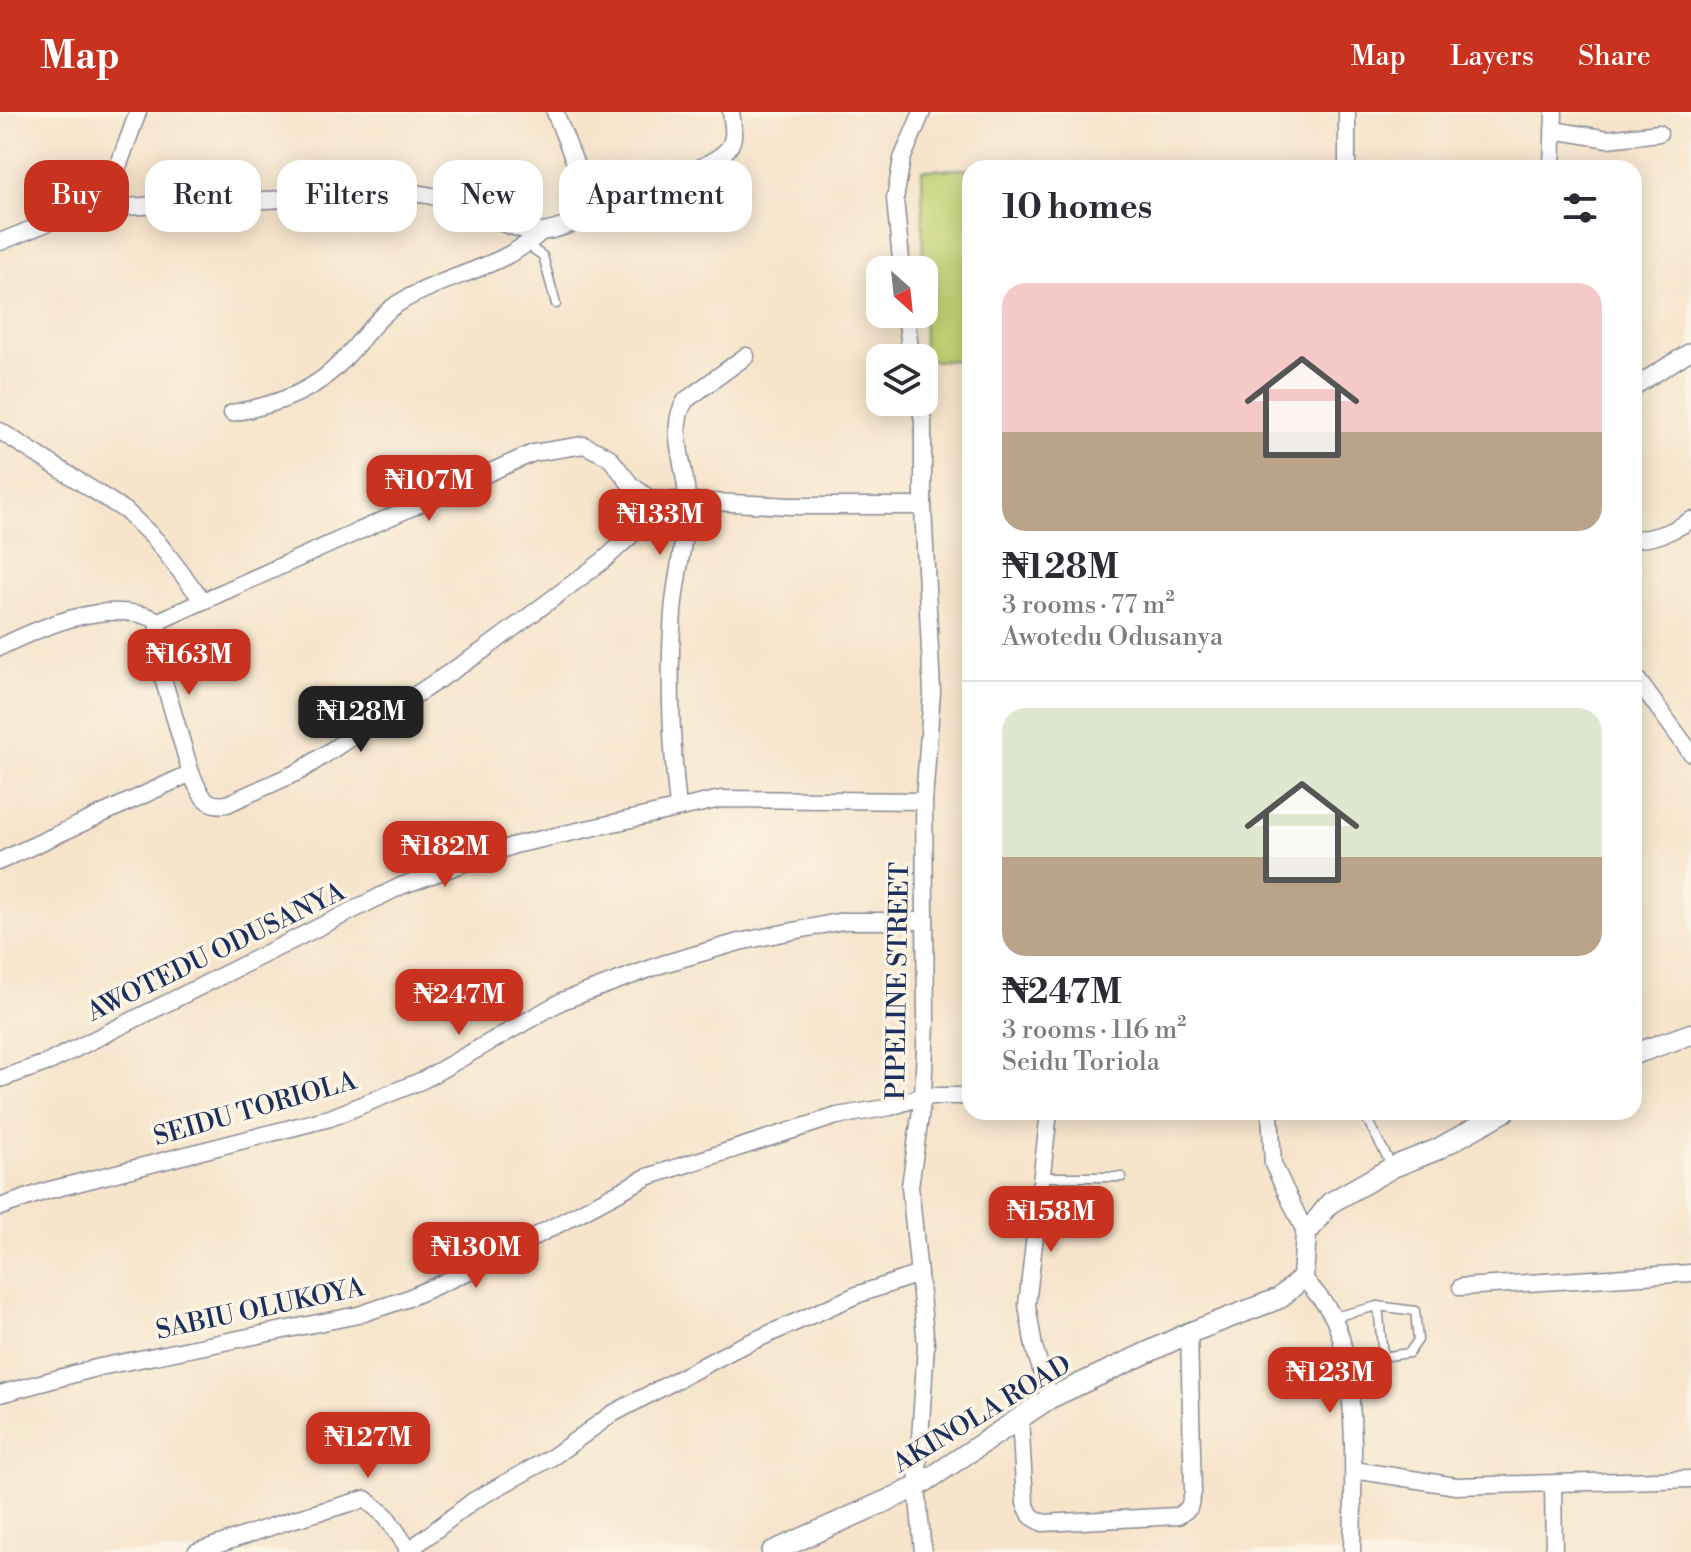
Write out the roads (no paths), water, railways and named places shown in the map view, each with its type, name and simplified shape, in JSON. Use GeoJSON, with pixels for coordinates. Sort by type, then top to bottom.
{"type":"FeatureCollection","features":[{"type":"Feature","properties":{"kind":"street"},"geometry":{"type":"LineString","coordinates":[[120,160],[138,112]]}},
{"type":"Feature","properties":{"kind":"street"},"geometry":{"type":"LineString","coordinates":[[555,112],[574,160]]}},
{"type":"Feature","properties":{"kind":"street"},"geometry":{"type":"LineString","coordinates":[[715,160],[726,152],[734,138],[731,112]]}},
{"type":"Feature","properties":{"kind":"street"},"geometry":{"type":"LineString","coordinates":[[901,256],[895,199],[902,159],[922,112],[931,112]]}},
{"type":"Feature","properties":{"kind":"street"},"geometry":{"type":"LineString","coordinates":[[1347,112],[1347,160]]}},
{"type":"Feature","properties":{"kind":"street"},"geometry":{"type":"LineString","coordinates":[[1552,160],[1554,112]]}},
{"type":"Feature","properties":{"kind":"street"},"geometry":{"type":"LineString","coordinates":[[1553,130],[1608,139],[1659,133]]}},
{"type":"Feature","properties":{"kind":"street"},"geometry":{"type":"LineString","coordinates":[[129,207],[429,194],[540,233]]}},
{"type":"Feature","properties":{"kind":"street"},"geometry":{"type":"LineString","coordinates":[[232,413],[285,400],[311,386],[332,371],[401,302],[527,245],[540,233],[559,226]]}},
{"type":"Feature","properties":{"kind":"street"},"geometry":{"type":"LineString","coordinates":[[0,242],[25,232]]}},
{"type":"Feature","properties":{"kind":"street"},"geometry":{"type":"LineString","coordinates":[[1642,382],[1691,351]]}},
{"type":"Feature","properties":{"kind":"street"},"geometry":{"type":"LineString","coordinates":[[678,808],[669,722],[669,679],[687,501],[678,424],[680,409],[699,388],[746,356]]}},
{"type":"Feature","properties":{"kind":"street","name":"PIPELINE STREET"},"geometry":{"type":"LineString","coordinates":[[922,416],[932,692],[924,801],[923,1096],[910,1186],[926,1344],[917,1487],[923,1552]]}},
{"type":"Feature","properties":{"kind":"street"},"geometry":{"type":"LineString","coordinates":[[0,431],[126,511],[156,540],[203,601]]}},
{"type":"Feature","properties":{"kind":"street"},"geometry":{"type":"LineString","coordinates":[[0,647],[38,628],[99,614],[138,611],[159,621],[533,453],[584,445],[609,457],[631,485],[650,499],[923,506]]}},
{"type":"Feature","properties":{"kind":"street"},"geometry":{"type":"LineString","coordinates":[[159,621],[154,648],[191,773],[203,800],[215,806],[227,804],[300,771],[484,650],[604,560],[638,529],[650,499]]}},
{"type":"Feature","properties":{"kind":"street"},"geometry":{"type":"LineString","coordinates":[[1642,539],[1673,531],[1691,520]]}},
{"type":"Feature","properties":{"kind":"street"},"geometry":{"type":"LineString","coordinates":[[1642,686],[1691,753]]}},
{"type":"Feature","properties":{"kind":"street"},"geometry":{"type":"LineString","coordinates":[[0,861],[191,773]]}},
{"type":"Feature","properties":{"kind":"street","name":"AWOTEDU ODUSANYA"},"geometry":{"type":"LineString","coordinates":[[0,1079],[49,1062],[428,875],[515,845],[721,799],[924,801]]}},
{"type":"Feature","properties":{"kind":"street","name":"SEIDU TORIOLA"},"geometry":{"type":"LineString","coordinates":[[0,1207],[46,1191],[351,1110],[423,1080],[562,1001],[663,964],[739,942],[843,921],[925,921]]}},
{"type":"Feature","properties":{"kind":"street"},"geometry":{"type":"LineString","coordinates":[[1642,1048],[1691,1034]]}},
{"type":"Feature","properties":{"kind":"street","name":"SABIU OLUKOYA"},"geometry":{"type":"LineString","coordinates":[[0,1394],[100,1367],[358,1315],[406,1299],[472,1270],[647,1177],[765,1136],[923,1096],[962,1096]]}},
{"type":"Feature","properties":{"kind":"street"},"geometry":{"type":"LineString","coordinates":[[1048,1120],[1027,1305],[1034,1347],[1050,1398]]}},
{"type":"Feature","properties":{"kind":"street"},"geometry":{"type":"LineString","coordinates":[[1270,1120],[1273,1164],[1306,1234],[1303,1277],[1333,1317],[1346,1362],[1354,1470],[1352,1552]]}},
{"type":"Feature","properties":{"kind":"street"},"geometry":{"type":"LineString","coordinates":[[1306,1234],[1330,1203],[1393,1167],[1436,1150],[1490,1120]]}},
{"type":"Feature","properties":{"kind":"street"},"geometry":{"type":"LineString","coordinates":[[1461,1287],[1691,1273]]}},
{"type":"Feature","properties":{"kind":"street"},"geometry":{"type":"LineString","coordinates":[[196,1552],[365,1499],[386,1516],[408,1551],[473,1501],[554,1456],[612,1414],[735,1349],[859,1294],[919,1274]]}},
{"type":"Feature","properties":{"kind":"street","name":"AKINOLA ROAD"},"geometry":{"type":"LineString","coordinates":[[772,1552],[917,1487],[1050,1398],[1189,1333],[1280,1298],[1303,1277]]}},
{"type":"Feature","properties":{"kind":"street"},"geometry":{"type":"LineString","coordinates":[[1020,1417],[1025,1503],[1031,1516],[1043,1523],[1178,1516],[1189,1508],[1193,1492],[1189,1333]]}},
{"type":"Feature","properties":{"kind":"street"},"geometry":{"type":"LineString","coordinates":[[1354,1470],[1456,1486],[1691,1479]]}},
{"type":"Feature","properties":{"kind":"street"},"geometry":{"type":"LineString","coordinates":[[1553,1484],[1554,1552]]}},
{"type":"Feature","properties":{"kind":"lane"},"geometry":{"type":"LineString","coordinates":[[527,245],[543,256],[556,304]]}},
{"type":"Feature","properties":{"kind":"lane"},"geometry":{"type":"LineString","coordinates":[[1367,1120],[1393,1167]]}},
{"type":"Feature","properties":{"kind":"lane"},"geometry":{"type":"LineString","coordinates":[[1043,1177],[1122,1177]]}},
{"type":"Feature","properties":{"kind":"lane"},"geometry":{"type":"LineString","coordinates":[[1378,1306],[1383,1356]]}},
{"type":"Feature","properties":{"kind":"lane"},"geometry":{"type":"LineString","coordinates":[[1333,1317],[1378,1306],[1415,1311],[1416,1347],[1409,1353],[1346,1362]]}}]}
